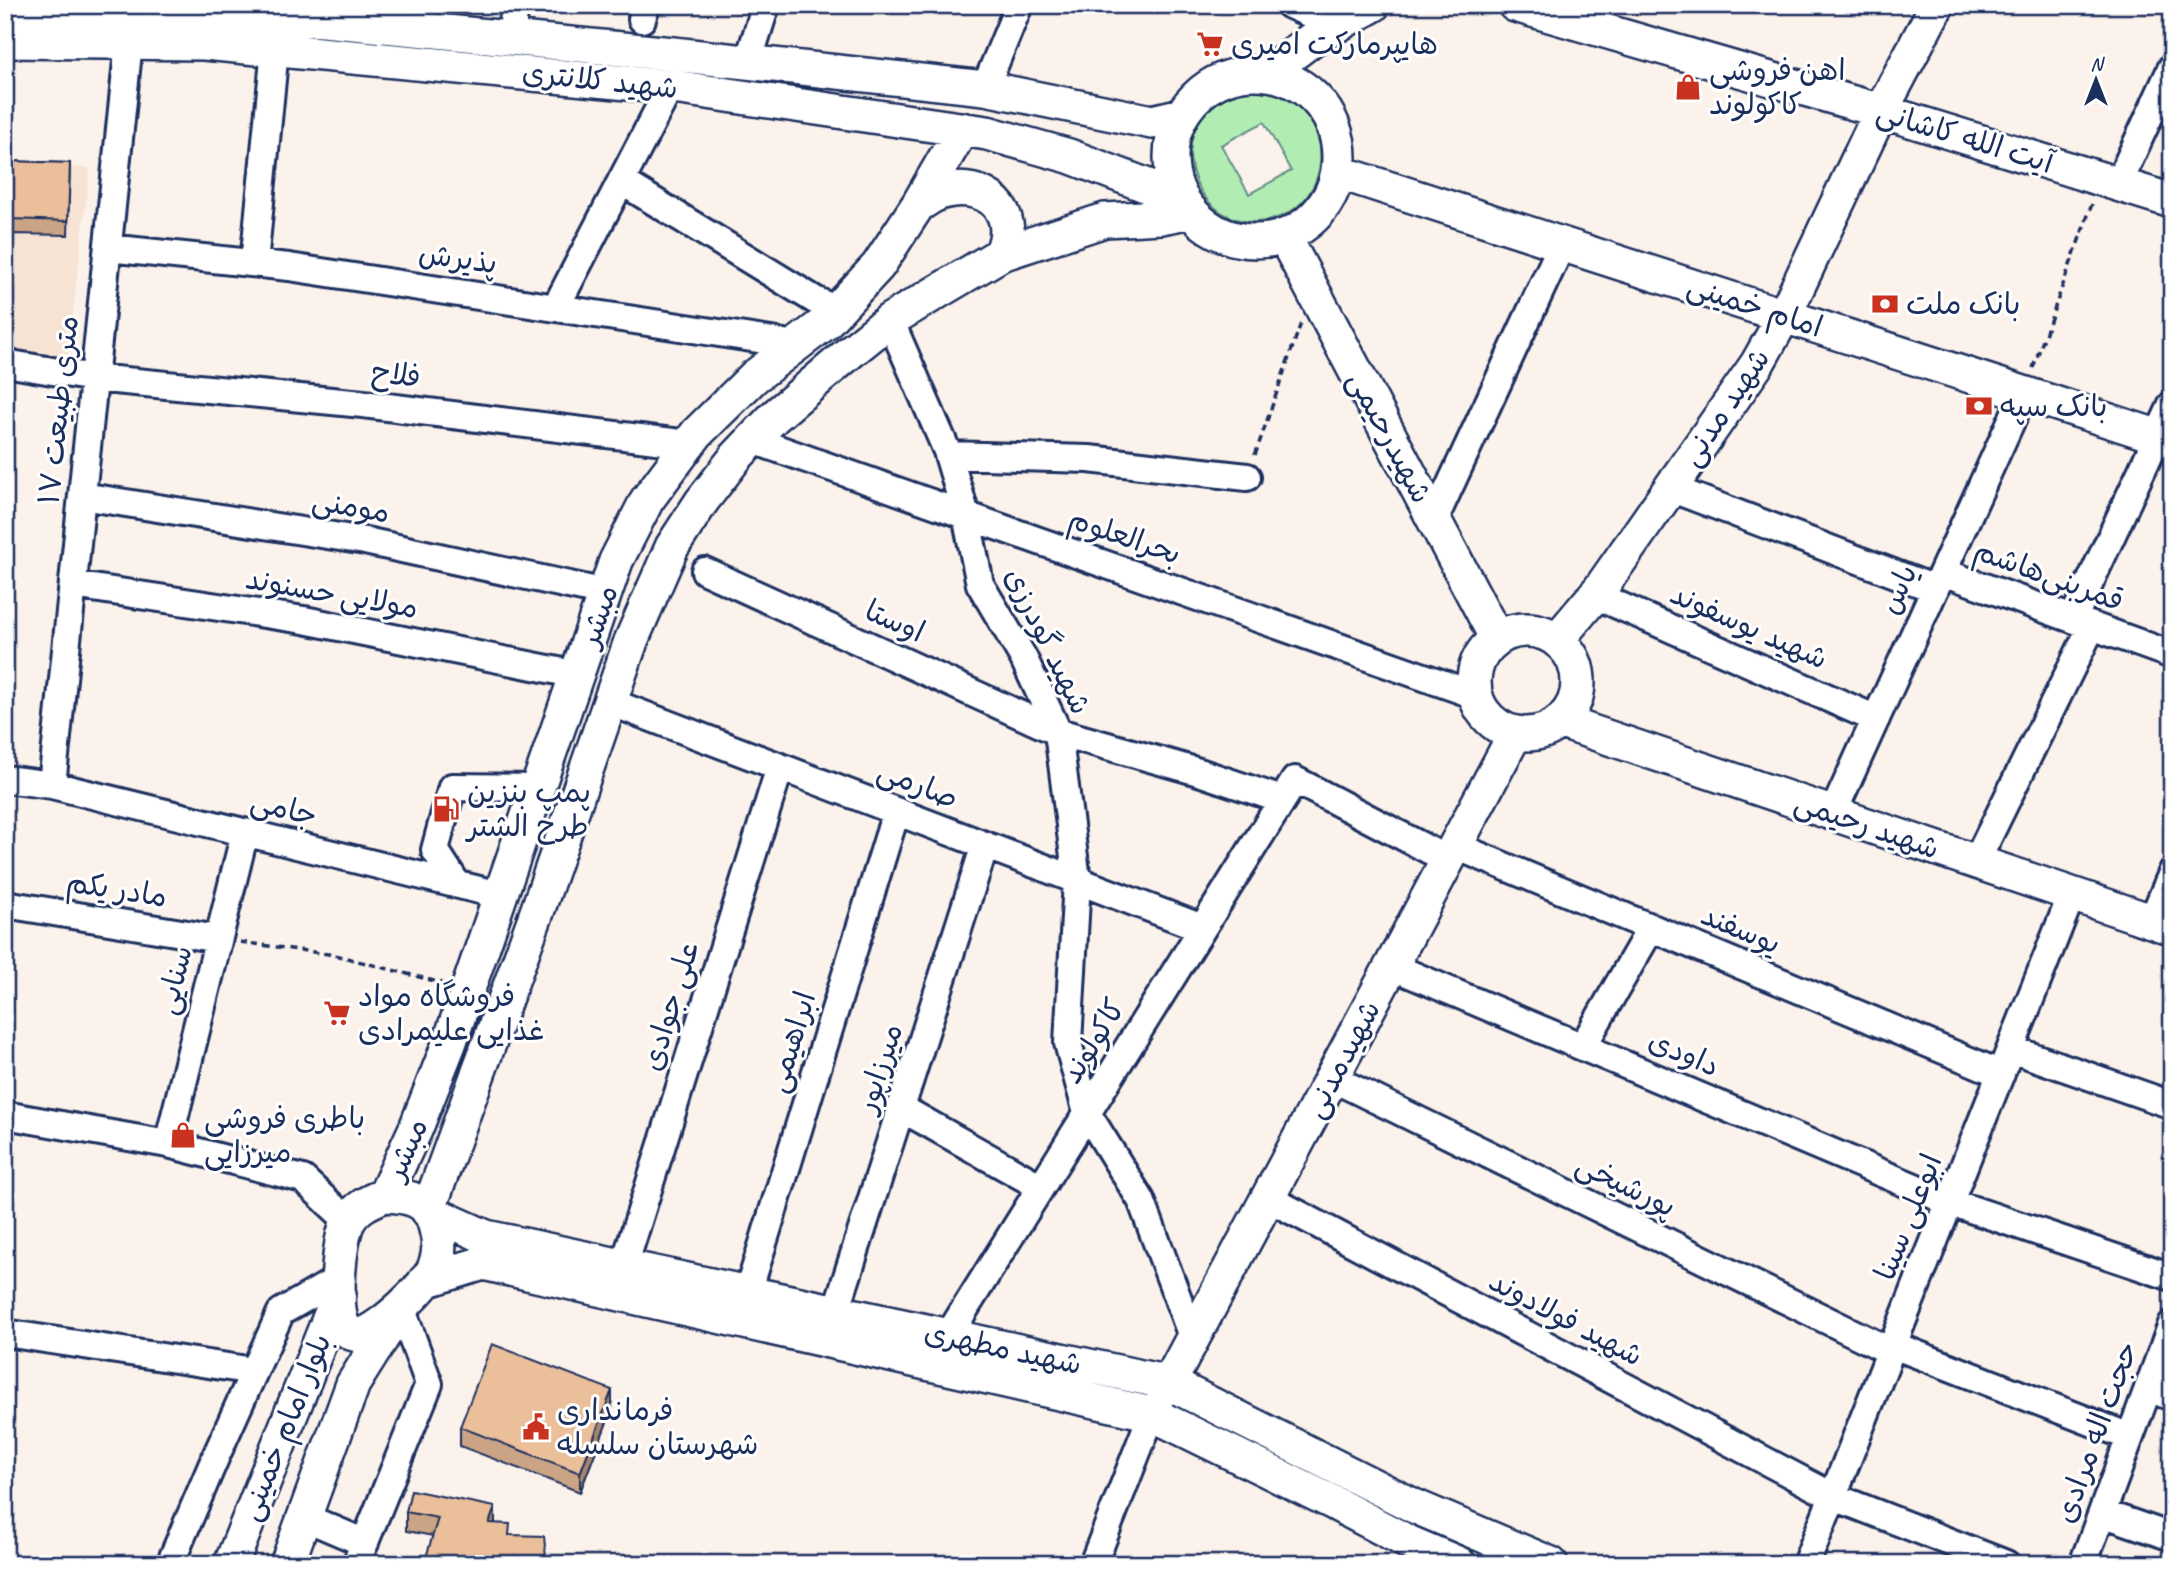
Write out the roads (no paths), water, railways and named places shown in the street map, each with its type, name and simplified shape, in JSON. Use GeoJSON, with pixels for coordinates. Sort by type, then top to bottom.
{"type":"FeatureCollection","features":[{"type":"Feature","properties":{"kind":"main road"},"geometry":{"type":"LineString","coordinates":[[1266,74],[1335,25],[1373,5]]}},
{"type":"Feature","properties":{"kind":"main road","name":"آیت الله کاشانی"},"geometry":{"type":"LineString","coordinates":[[1515,5],[1881,111],[2172,201]]}},
{"type":"Feature","properties":{"kind":"main road","name":"شهید مدنی"},"geometry":{"type":"LineString","coordinates":[[1557,639],[1595,595],[1757,363],[1784,316],[1881,111],[1937,5]]}},
{"type":"Feature","properties":{"kind":"main road","name":"شهید کلانتری"},"geometry":{"type":"LineString","coordinates":[[5,11],[200,10],[356,14],[511,38],[985,88],[1152,122],[1182,115]]}},
{"type":"Feature","properties":{"kind":"main road","name":"شهید کلانتری"},"geometry":{"type":"LineString","coordinates":[[5,41],[204,43],[670,87],[987,132],[1069,156],[1186,205]]}},
{"type":"Feature","properties":{"kind":"main road"},"geometry":{"type":"LineString","coordinates":[[1241,74],[1266,74],[1292,81],[1314,97],[1330,119],[1339,144],[1338,172],[1328,199],[1309,221],[1284,236],[1259,241],[1233,238],[1210,228],[1186,205],[1174,179],[1171,157],[1174,135],[1182,115],[1197,96],[1218,82],[1241,74]]}},
{"type":"Feature","properties":{"kind":"main road","name":"مبشر"},"geometry":{"type":"LineString","coordinates":[[386,1195],[416,1128],[467,990],[616,561],[647,500],[697,433],[754,377],[825,323],[878,266],[918,205],[962,129]]}},
{"type":"Feature","properties":{"kind":"main road","name":"امام خمینی"},"geometry":{"type":"LineString","coordinates":[[1338,172],[2165,439]]}},
{"type":"Feature","properties":{"kind":"main road"},"geometry":{"type":"LineString","coordinates":[[918,205],[942,192],[969,189],[983,193],[997,203],[1008,223],[1007,240],[1001,254]]}},
{"type":"Feature","properties":{"kind":"main road"},"geometry":{"type":"LineString","coordinates":[[428,1211],[537,912],[631,641],[672,547],[702,501],[774,417],[890,320],[1001,254],[1105,220],[1161,217],[1186,205]]}},
{"type":"Feature","properties":{"kind":"main road","name":"شهیدرحیمی"},"geometry":{"type":"LineString","coordinates":[[1284,236],[1497,639]]}},
{"type":"Feature","properties":{"kind":"main road"},"geometry":{"type":"LineString","coordinates":[[1511,632],[1543,632],[1557,639],[1572,657],[1579,679],[1578,695],[1562,722],[1548,731],[1532,735],[1515,734],[1501,729],[1489,720],[1475,695],[1473,678],[1485,649],[1497,639],[1511,632]]}},
{"type":"Feature","properties":{"kind":"main road","name":"شهید رحیمی"},"geometry":{"type":"LineString","coordinates":[[1562,722],[2162,925]]}},
{"type":"Feature","properties":{"kind":"main road","name":"شهیدمدنی"},"geometry":{"type":"LineString","coordinates":[[1169,1383],[1515,734]]}},
{"type":"Feature","properties":{"kind":"main road"},"geometry":{"type":"LineString","coordinates":[[386,1195],[409,1196],[428,1211],[433,1216],[440,1245],[434,1269],[411,1299],[370,1332],[359,1335],[349,1333],[342,1323],[340,1284],[341,1242],[348,1221],[365,1202],[386,1195]]}},
{"type":"Feature","properties":{"kind":"main road","name":"شهید مطهری"},"geometry":{"type":"LineString","coordinates":[[428,1211],[486,1237],[1169,1383],[1414,1506],[1552,1564]]}},
{"type":"Feature","properties":{"kind":"main road","name":"شهید مطهری"},"geometry":{"type":"LineString","coordinates":[[425,1281],[483,1263],[1152,1414],[1412,1544],[1459,1564]]}},
{"type":"Feature","properties":{"kind":"main road","name":"بلوار امام خمینی"},"geometry":{"type":"LineString","coordinates":[[231,1564],[340,1284]]}},
{"type":"Feature","properties":{"kind":"main road","name":"بلوار امام خمینی"},"geometry":{"type":"LineString","coordinates":[[287,1564],[354,1384],[401,1307]]}},
{"type":"Feature","properties":{"kind":"street"},"geometry":{"type":"LineString","coordinates":[[511,38],[515,5]]}},
{"type":"Feature","properties":{"kind":"street"},"geometry":{"type":"LineString","coordinates":[[748,62],[766,5]]}},
{"type":"Feature","properties":{"kind":"street"},"geometry":{"type":"LineString","coordinates":[[985,88],[1018,5]]}},
{"type":"Feature","properties":{"kind":"street"},"geometry":{"type":"LineString","coordinates":[[1290,5],[1335,25]]}},
{"type":"Feature","properties":{"kind":"street","name":"۱۷ متری طبیعت"},"geometry":{"type":"LineString","coordinates":[[52,785],[129,42]]}},
{"type":"Feature","properties":{"kind":"street"},"geometry":{"type":"LineString","coordinates":[[254,263],[275,49]]}},
{"type":"Feature","properties":{"kind":"street"},"geometry":{"type":"LineString","coordinates":[[2109,181],[2172,67]]}},
{"type":"Feature","properties":{"kind":"street"},"geometry":{"type":"LineString","coordinates":[[556,307],[670,87]]}},
{"type":"Feature","properties":{"kind":"street"},"geometry":{"type":"LineString","coordinates":[[621,181],[815,300],[837,310]]}},
{"type":"Feature","properties":{"kind":"street"},"geometry":{"type":"LineString","coordinates":[[1434,520],[1562,244]]}},
{"type":"Feature","properties":{"kind":"street","name":"پذیرش"},"geometry":{"type":"LineString","coordinates":[[108,248],[254,263],[796,345]]}},
{"type":"Feature","properties":{"kind":"street","name":"شهید گودرزی"},"geometry":{"type":"LineString","coordinates":[[890,320],[948,455],[967,515],[980,584],[1023,657],[1058,732],[1077,880],[1068,1043],[1087,1113],[1141,1200],[1193,1339]]}},
{"type":"Feature","properties":{"kind":"street","name":"فلاح"},"geometry":{"type":"LineString","coordinates":[[5,363],[94,378],[363,404],[689,444]]}},
{"type":"Feature","properties":{"kind":"street","name":"یاس"},"geometry":{"type":"LineString","coordinates":[[1833,813],[2024,393]]}},
{"type":"Feature","properties":{"kind":"street"},"geometry":{"type":"LineString","coordinates":[[1976,862],[2165,439],[2172,405]]}},
{"type":"Feature","properties":{"kind":"street","name":"بحرالعلوم"},"geometry":{"type":"LineString","coordinates":[[753,440],[1475,695]]}},
{"type":"Feature","properties":{"kind":"street"},"geometry":{"type":"LineString","coordinates":[[948,455],[1089,460],[1247,477]]}},
{"type":"Feature","properties":{"kind":"street","name":"قمربنی‌هاشم"},"geometry":{"type":"LineString","coordinates":[[1670,488],[1939,580],[2082,622],[2172,655]]}},
{"type":"Feature","properties":{"kind":"street","name":"مومنی"},"geometry":{"type":"LineString","coordinates":[[82,496],[365,541],[606,593]]}},
{"type":"Feature","properties":{"kind":"street","name":"اوستا"},"geometry":{"type":"LineString","coordinates":[[705,571],[1058,732],[1199,772],[1288,790]]}},
{"type":"Feature","properties":{"kind":"street","name":"مولایی حسنوند"},"geometry":{"type":"LineString","coordinates":[[73,585],[304,620],[578,675]]}},
{"type":"Feature","properties":{"kind":"street","name":"شهید یوسفوند"},"geometry":{"type":"LineString","coordinates":[[1595,595],[1876,719]]}},
{"type":"Feature","properties":{"kind":"street","name":"صارمی"},"geometry":{"type":"LineString","coordinates":[[610,702],[1202,928]]}},
{"type":"Feature","properties":{"kind":"street","name":"علی جوادی"},"geometry":{"type":"LineString","coordinates":[[624,1265],[780,767]]}},
{"type":"Feature","properties":{"kind":"street","name":"جامی"},"geometry":{"type":"LineString","coordinates":[[5,779],[52,785],[500,895]]}},
{"type":"Feature","properties":{"kind":"street"},"geometry":{"type":"LineString","coordinates":[[457,884],[435,850],[452,787],[538,788]]}},
{"type":"Feature","properties":{"kind":"street","name":"یوسفند"},"geometry":{"type":"LineString","coordinates":[[1288,790],[1651,928],[2001,1074]]}},
{"type":"Feature","properties":{"kind":"street","name":"کاکولوند"},"geometry":{"type":"LineString","coordinates":[[948,1336],[1288,790]]}},
{"type":"Feature","properties":{"kind":"street","name":"ابراهیمی"},"geometry":{"type":"LineString","coordinates":[[748,1292],[896,811]]}},
{"type":"Feature","properties":{"kind":"street","name":"سنایی"},"geometry":{"type":"LineString","coordinates":[[168,1144],[245,832]]}},
{"type":"Feature","properties":{"kind":"street","name":"میرزاپور"},"geometry":{"type":"LineString","coordinates":[[836,1311],[985,845]]}},
{"type":"Feature","properties":{"kind":"street"},"geometry":{"type":"LineString","coordinates":[[2162,925],[2172,873]]}},
{"type":"Feature","properties":{"kind":"street","name":"ابوعلی سینا"},"geometry":{"type":"LineString","coordinates":[[1806,1564],[2072,894]]}},
{"type":"Feature","properties":{"kind":"street","name":"مادر یکم"},"geometry":{"type":"LineString","coordinates":[[5,904],[218,939]]}},
{"type":"Feature","properties":{"kind":"street"},"geometry":{"type":"LineString","coordinates":[[1583,1046],[1651,928]]}},
{"type":"Feature","properties":{"kind":"street","name":"داودی"},"geometry":{"type":"LineString","coordinates":[[1391,966],[1950,1202],[2172,1277]]}},
{"type":"Feature","properties":{"kind":"street"},"geometry":{"type":"LineString","coordinates":[[2011,1049],[2172,1105]]}},
{"type":"Feature","properties":{"kind":"street","name":"پورشیخی"},"geometry":{"type":"LineString","coordinates":[[1332,1078],[1892,1348],[2130,1437]]}},
{"type":"Feature","properties":{"kind":"street"},"geometry":{"type":"LineString","coordinates":[[901,1108],[1041,1187]]}},
{"type":"Feature","properties":{"kind":"street"},"geometry":{"type":"LineString","coordinates":[[5,1115],[168,1144],[303,1179],[348,1221]]}},
{"type":"Feature","properties":{"kind":"street","name":"شهید فولادوند"},"geometry":{"type":"LineString","coordinates":[[1268,1198],[1832,1496],[2006,1564]]}},
{"type":"Feature","properties":{"kind":"street"},"geometry":{"type":"LineString","coordinates":[[170,1564],[281,1312],[340,1284]]}},
{"type":"Feature","properties":{"kind":"street"},"geometry":{"type":"LineString","coordinates":[[304,1517],[360,1554],[429,1384],[401,1307]]}},
{"type":"Feature","properties":{"kind":"street","name":"حجت اله مرادی"},"geometry":{"type":"LineString","coordinates":[[2083,1564],[2130,1437],[2160,1392],[2172,1324]]}},
{"type":"Feature","properties":{"kind":"street"},"geometry":{"type":"LineString","coordinates":[[5,1333],[254,1371]]}},
{"type":"Feature","properties":{"kind":"street"},"geometry":{"type":"LineString","coordinates":[[1093,1564],[1152,1414],[1169,1383]]}},
{"type":"Feature","properties":{"kind":"street"},"geometry":{"type":"LineString","coordinates":[[2102,1513],[2172,1537]]}},
{"type":"Feature","properties":{"kind":"place","name":"هایپرمارکت امیری"},"geometry":{"type":"Point","coordinates":[1210,44]}},
{"type":"Feature","properties":{"kind":"place","name":"اهن فروشی کاکولوند"},"geometry":{"type":"Point","coordinates":[1688,87]}},
{"type":"Feature","properties":{"kind":"place","name":"بانک ملت"},"geometry":{"type":"Point","coordinates":[1885,304]}},
{"type":"Feature","properties":{"kind":"place","name":"بانک سپه"},"geometry":{"type":"Point","coordinates":[1979,406]}},
{"type":"Feature","properties":{"kind":"place","name":"پمپ بنزین طرح الشتر"},"geometry":{"type":"Point","coordinates":[446,809]}},
{"type":"Feature","properties":{"kind":"place","name":"فروشگاه مواد غذایی علیمرادی"},"geometry":{"type":"Point","coordinates":[337,1013]}},
{"type":"Feature","properties":{"kind":"place","name":"باطری فروشی میرزایی"},"geometry":{"type":"Point","coordinates":[183,1135]}},
{"type":"Feature","properties":{"kind":"place","name":"فرمانداری شهرستان سلسله"},"geometry":{"type":"Point","coordinates":[536,1427]}}]}
